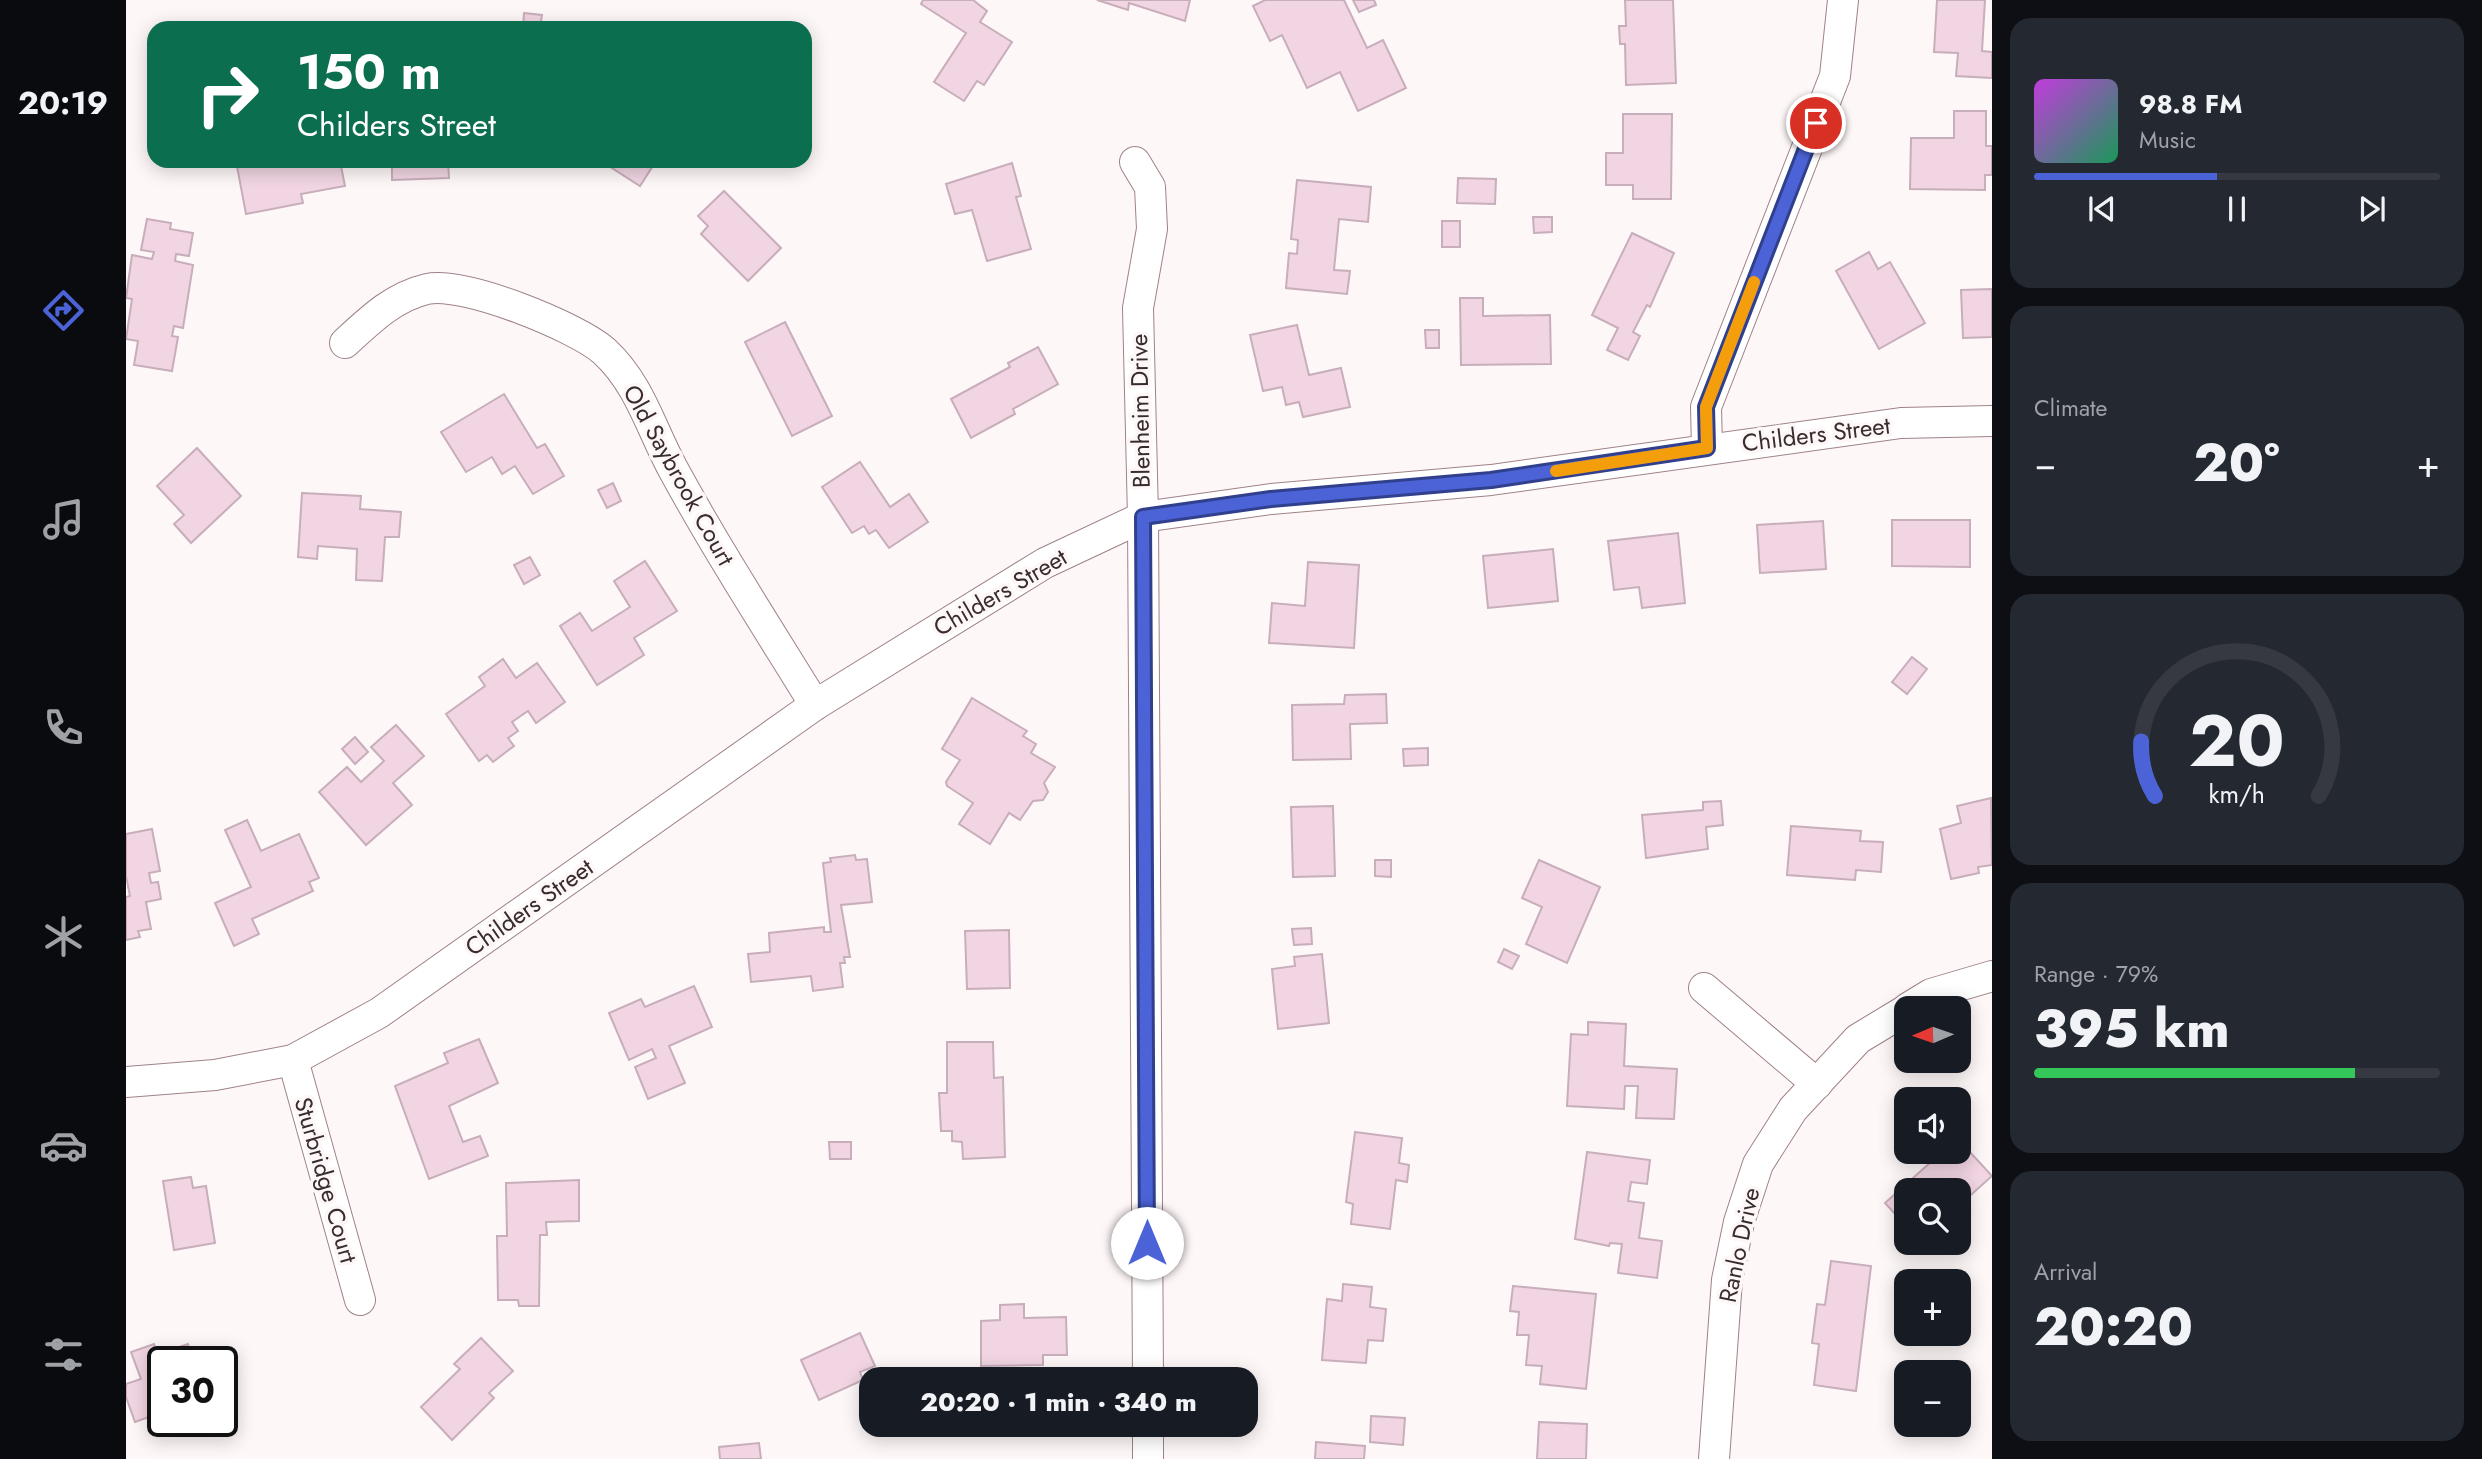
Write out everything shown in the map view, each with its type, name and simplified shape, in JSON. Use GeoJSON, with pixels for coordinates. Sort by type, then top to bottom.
{"type":"FeatureCollection","features":[{"type":"Feature","properties":{"kind":"street"},"geometry":{"type":"LineString","coordinates":[[1707,448],[1706,407],[1835,76],[1843,0]]}},
{"type":"Feature","properties":{"kind":"street","name":"Blenheim Drive"},"geometry":{"type":"LineString","coordinates":[[1135,162],[1150,187],[1152,229],[1138,309],[1143,517],[1147,1367]]}},
{"type":"Feature","properties":{"kind":"street","name":"Old Saybrook Court"},"geometry":{"type":"LineString","coordinates":[[345,343],[385,306],[429,288],[486,296],[539,315],[604,351],[642,399],[672,468],[815,705]]}},
{"type":"Feature","properties":{"kind":"street","name":"Childers Street"},"geometry":{"type":"LineString","coordinates":[[126,1082],[215,1075],[293,1060],[379,1013],[815,705],[1045,563],[1143,517],[1271,499],[1491,480],[1707,448],[1901,424],[1992,421]]}},
{"type":"Feature","properties":{"kind":"street","name":"Ranlo Drive"},"geometry":{"type":"LineString","coordinates":[[1928,996],[1992,976]]}},
{"type":"Feature","properties":{"kind":"street"},"geometry":{"type":"LineString","coordinates":[[1704,988],[1816,1084]]}},
{"type":"Feature","properties":{"kind":"street","name":"Ranlo Drive"},"geometry":{"type":"LineString","coordinates":[[1714,1459],[1727,1280],[1739,1222],[1758,1164],[1793,1110],[1816,1084],[1858,1039],[1894,1017]]}},
{"type":"Feature","properties":{"kind":"street","name":"Sturbridge Court"},"geometry":{"type":"LineString","coordinates":[[293,1060],[360,1300]]}},
{"type":"Feature","properties":{"kind":"street"},"geometry":{"type":"LineString","coordinates":[[1148,1437],[1148,1459]]}},
{"type":"Feature","properties":{"kind":"building"},"geometry":{"type":"Polygon","coordinates":[[[923,0],[973,0],[987,11],[980,22],[1012,42],[984,85],[977,81],[964,101],[934,82],[966,33],[921,4],[923,0]]]}},
{"type":"Feature","properties":{"kind":"building"},"geometry":{"type":"Polygon","coordinates":[[[1097,0],[1190,0],[1185,21],[1129,3],[1128,10],[1097,0]]]}},
{"type":"Feature","properties":{"kind":"building"},"geometry":{"type":"Polygon","coordinates":[[[1265,0],[1344,0],[1367,48],[1383,40],[1406,88],[1358,111],[1340,72],[1307,88],[1282,35],[1270,41],[1253,6],[1265,0]]]}},
{"type":"Feature","properties":{"kind":"building"},"geometry":{"type":"Polygon","coordinates":[[[1353,0],[1374,0],[1376,5],[1359,12],[1353,0]]]}},
{"type":"Feature","properties":{"kind":"building"},"geometry":{"type":"Polygon","coordinates":[[[1625,0],[1673,0],[1676,83],[1626,85],[1625,44],[1620,44],[1619,26],[1626,26],[1625,0]]]}},
{"type":"Feature","properties":{"kind":"building"},"geometry":{"type":"Polygon","coordinates":[[[1937,0],[1985,0],[1982,51],[1992,52],[1992,78],[1956,76],[1958,53],[1934,52],[1937,0]]]}},
{"type":"Feature","properties":{"kind":"building"},"geometry":{"type":"Polygon","coordinates":[[[524,13],[542,15],[541,21],[523,21],[524,13]]]}},
{"type":"Feature","properties":{"kind":"building"},"geometry":{"type":"Polygon","coordinates":[[[1954,111],[1986,111],[1986,146],[1992,146],[1992,175],[1985,175],[1985,190],[1910,189],[1911,138],[1954,138],[1954,111]]]}},
{"type":"Feature","properties":{"kind":"building"},"geometry":{"type":"Polygon","coordinates":[[[1623,114],[1672,114],[1671,199],[1633,199],[1633,185],[1606,185],[1606,153],[1623,153],[1623,114]]]}},
{"type":"Feature","properties":{"kind":"building"},"geometry":{"type":"Polygon","coordinates":[[[1012,163],[1021,196],[1016,197],[1031,249],[987,261],[972,210],[955,214],[946,184],[1012,163]]]}},
{"type":"Feature","properties":{"kind":"building"},"geometry":{"type":"Polygon","coordinates":[[[237,168],[341,168],[345,186],[301,194],[303,203],[246,214],[237,168]]]}},
{"type":"Feature","properties":{"kind":"building"},"geometry":{"type":"Polygon","coordinates":[[[392,168],[448,168],[449,178],[392,180],[392,168]]]}},
{"type":"Feature","properties":{"kind":"building"},"geometry":{"type":"Polygon","coordinates":[[[612,168],[652,168],[640,186],[612,168]]]}},
{"type":"Feature","properties":{"kind":"building"},"geometry":{"type":"Polygon","coordinates":[[[1458,178],[1496,179],[1495,204],[1457,203],[1458,178]]]}},
{"type":"Feature","properties":{"kind":"building"},"geometry":{"type":"Polygon","coordinates":[[[1297,180],[1371,187],[1368,222],[1339,219],[1334,270],[1350,271],[1347,294],[1286,288],[1289,253],[1297,254],[1298,240],[1291,239],[1297,180]]]}},
{"type":"Feature","properties":{"kind":"building"},"geometry":{"type":"Polygon","coordinates":[[[724,191],[781,248],[748,281],[701,234],[708,226],[698,216],[724,191]]]}},
{"type":"Feature","properties":{"kind":"building"},"geometry":{"type":"Polygon","coordinates":[[[1533,217],[1552,217],[1552,232],[1534,233],[1533,217]]]}},
{"type":"Feature","properties":{"kind":"building"},"geometry":{"type":"Polygon","coordinates":[[[147,219],[171,223],[170,229],[193,233],[189,256],[176,254],[175,261],[193,265],[183,328],[174,326],[172,336],[178,337],[172,371],[134,365],[138,341],[126,339],[132,299],[126,298],[132,255],[152,259],[154,252],[141,250],[147,219]]]}},
{"type":"Feature","properties":{"kind":"building"},"geometry":{"type":"Polygon","coordinates":[[[1442,221],[1460,221],[1460,247],[1442,247],[1442,221]]]}},
{"type":"Feature","properties":{"kind":"building"},"geometry":{"type":"Polygon","coordinates":[[[1632,233],[1674,253],[1650,307],[1647,305],[1633,332],[1640,336],[1628,360],[1607,350],[1618,328],[1592,315],[1632,233]]]}},
{"type":"Feature","properties":{"kind":"building"},"geometry":{"type":"Polygon","coordinates":[[[1869,252],[1878,269],[1890,262],[1925,323],[1879,349],[1836,271],[1869,252]]]}},
{"type":"Feature","properties":{"kind":"building"},"geometry":{"type":"Polygon","coordinates":[[[1992,289],[1992,337],[1963,338],[1961,290],[1992,289]]]}},
{"type":"Feature","properties":{"kind":"building"},"geometry":{"type":"Polygon","coordinates":[[[1460,298],[1483,298],[1483,316],[1550,315],[1551,364],[1461,365],[1460,298]]]}},
{"type":"Feature","properties":{"kind":"building"},"geometry":{"type":"Polygon","coordinates":[[[785,322],[832,416],[792,436],[745,342],[785,322]]]}},
{"type":"Feature","properties":{"kind":"building"},"geometry":{"type":"Polygon","coordinates":[[[1297,325],[1309,375],[1341,368],[1350,407],[1303,417],[1299,402],[1286,405],[1282,387],[1263,391],[1250,335],[1297,325]]]}},
{"type":"Feature","properties":{"kind":"building"},"geometry":{"type":"Polygon","coordinates":[[[1425,330],[1439,330],[1439,348],[1426,348],[1425,330]]]}},
{"type":"Feature","properties":{"kind":"building"},"geometry":{"type":"Polygon","coordinates":[[[1038,347],[1058,384],[1013,409],[1015,414],[971,438],[951,399],[1010,367],[1008,363],[1038,347]]]}},
{"type":"Feature","properties":{"kind":"building"},"geometry":{"type":"Polygon","coordinates":[[[504,394],[537,448],[545,444],[564,476],[533,494],[515,466],[502,474],[492,457],[466,472],[441,432],[504,394]]]}},
{"type":"Feature","properties":{"kind":"building"},"geometry":{"type":"Polygon","coordinates":[[[197,448],[241,496],[191,543],[174,524],[184,515],[157,486],[197,448]]]}},
{"type":"Feature","properties":{"kind":"building"},"geometry":{"type":"Polygon","coordinates":[[[860,462],[890,507],[909,494],[928,522],[889,548],[876,530],[869,534],[864,526],[852,533],[822,487],[860,462]]]}},
{"type":"Feature","properties":{"kind":"building"},"geometry":{"type":"Polygon","coordinates":[[[613,483],[621,501],[607,508],[598,490],[613,483]]]}},
{"type":"Feature","properties":{"kind":"building"},"geometry":{"type":"Polygon","coordinates":[[[302,493],[361,496],[360,509],[401,512],[399,537],[385,537],[382,581],[356,580],[357,549],[318,546],[317,559],[298,557],[302,493]]]}},
{"type":"Feature","properties":{"kind":"building"},"geometry":{"type":"Polygon","coordinates":[[[1892,520],[1970,520],[1970,567],[1892,566],[1892,520]]]}},
{"type":"Feature","properties":{"kind":"building"},"geometry":{"type":"Polygon","coordinates":[[[1823,521],[1826,569],[1760,573],[1757,525],[1823,521]]]}},
{"type":"Feature","properties":{"kind":"building"},"geometry":{"type":"Polygon","coordinates":[[[1678,533],[1685,603],[1642,608],[1639,587],[1614,590],[1608,541],[1678,533]]]}},
{"type":"Feature","properties":{"kind":"building"},"geometry":{"type":"Polygon","coordinates":[[[1553,549],[1558,601],[1488,608],[1483,556],[1553,549]]]}},
{"type":"Feature","properties":{"kind":"building"},"geometry":{"type":"Polygon","coordinates":[[[530,557],[540,575],[524,584],[514,565],[530,557]]]}},
{"type":"Feature","properties":{"kind":"building"},"geometry":{"type":"Polygon","coordinates":[[[645,561],[677,611],[634,638],[644,655],[597,685],[560,626],[580,613],[592,631],[630,607],[614,581],[645,561]]]}},
{"type":"Feature","properties":{"kind":"building"},"geometry":{"type":"Polygon","coordinates":[[[1308,562],[1359,565],[1354,648],[1269,643],[1272,603],[1305,606],[1308,562]]]}},
{"type":"Feature","properties":{"kind":"building"},"geometry":{"type":"Polygon","coordinates":[[[1912,657],[1927,669],[1907,694],[1892,682],[1912,657]]]}},
{"type":"Feature","properties":{"kind":"building"},"geometry":{"type":"Polygon","coordinates":[[[503,659],[516,678],[537,663],[565,702],[536,723],[528,711],[512,722],[518,731],[508,738],[514,746],[493,762],[487,755],[479,761],[446,714],[485,686],[479,677],[503,659]]]}},
{"type":"Feature","properties":{"kind":"building"},"geometry":{"type":"Polygon","coordinates":[[[1386,694],[1387,723],[1350,724],[1351,759],[1293,760],[1292,705],[1344,704],[1345,695],[1386,694]]]}},
{"type":"Feature","properties":{"kind":"building"},"geometry":{"type":"Polygon","coordinates":[[[972,698],[1027,731],[1023,736],[1036,744],[1031,753],[1055,767],[1044,783],[1048,792],[1043,800],[1033,801],[1020,820],[1009,813],[990,844],[959,824],[973,803],[947,786],[946,782],[960,760],[942,749],[972,698]]]}},
{"type":"Feature","properties":{"kind":"building"},"geometry":{"type":"Polygon","coordinates":[[[396,725],[424,756],[393,783],[412,805],[366,845],[319,792],[347,767],[361,782],[384,761],[371,747],[396,725]]]}},
{"type":"Feature","properties":{"kind":"building"},"geometry":{"type":"Polygon","coordinates":[[[355,737],[368,752],[355,764],[342,749],[355,737]]]}},
{"type":"Feature","properties":{"kind":"building"},"geometry":{"type":"Polygon","coordinates":[[[1428,748],[1428,765],[1404,766],[1403,749],[1428,748]]]}},
{"type":"Feature","properties":{"kind":"building"},"geometry":{"type":"Polygon","coordinates":[[[1991,798],[1992,865],[1978,867],[1979,873],[1951,879],[1940,829],[1961,823],[1957,806],[1991,798]]]}},
{"type":"Feature","properties":{"kind":"building"},"geometry":{"type":"Polygon","coordinates":[[[1721,801],[1723,825],[1706,827],[1708,849],[1646,858],[1642,815],[1703,810],[1703,802],[1721,801]]]}},
{"type":"Feature","properties":{"kind":"building"},"geometry":{"type":"Polygon","coordinates":[[[1333,806],[1335,876],[1293,877],[1291,807],[1333,806]]]}},
{"type":"Feature","properties":{"kind":"building"},"geometry":{"type":"Polygon","coordinates":[[[247,820],[261,851],[299,834],[319,878],[309,882],[313,891],[252,919],[259,934],[234,946],[215,903],[251,887],[225,830],[247,820]]]}},
{"type":"Feature","properties":{"kind":"building"},"geometry":{"type":"Polygon","coordinates":[[[1791,826],[1861,831],[1860,841],[1883,842],[1881,872],[1856,870],[1855,880],[1787,875],[1791,826]]]}},
{"type":"Feature","properties":{"kind":"building"},"geometry":{"type":"Polygon","coordinates":[[[152,829],[160,871],[149,873],[151,883],[158,882],[161,899],[146,902],[151,929],[138,931],[140,937],[126,940],[126,897],[130,896],[126,876],[126,834],[152,829]]]}},
{"type":"Feature","properties":{"kind":"building"},"geometry":{"type":"Polygon","coordinates":[[[855,855],[856,860],[867,859],[872,902],[841,905],[850,957],[844,957],[845,963],[840,963],[843,987],[813,991],[811,976],[751,982],[748,954],[770,952],[769,933],[824,927],[824,932],[831,932],[823,863],[831,862],[830,858],[855,855]]]}},
{"type":"Feature","properties":{"kind":"building"},"geometry":{"type":"Polygon","coordinates":[[[1375,860],[1391,860],[1391,877],[1375,876],[1375,860]]]}},
{"type":"Feature","properties":{"kind":"building"},"geometry":{"type":"Polygon","coordinates":[[[1539,860],[1600,887],[1567,963],[1526,944],[1542,907],[1522,898],[1539,860]]]}},
{"type":"Feature","properties":{"kind":"building"},"geometry":{"type":"Polygon","coordinates":[[[1311,928],[1312,944],[1294,945],[1292,929],[1311,928]]]}},
{"type":"Feature","properties":{"kind":"building"},"geometry":{"type":"Polygon","coordinates":[[[1009,930],[1010,988],[967,989],[965,931],[1009,930]]]}},
{"type":"Feature","properties":{"kind":"building"},"geometry":{"type":"Polygon","coordinates":[[[1504,949],[1519,956],[1512,969],[1498,962],[1504,949]]]}},
{"type":"Feature","properties":{"kind":"building"},"geometry":{"type":"Polygon","coordinates":[[[1322,954],[1329,1023],[1278,1029],[1272,969],[1295,966],[1294,957],[1322,954]]]}},
{"type":"Feature","properties":{"kind":"building"},"geometry":{"type":"Polygon","coordinates":[[[694,986],[712,1027],[669,1046],[685,1083],[648,1099],[635,1067],[656,1058],[652,1049],[629,1060],[609,1013],[641,999],[645,1007],[694,986]]]}},
{"type":"Feature","properties":{"kind":"building"},"geometry":{"type":"Polygon","coordinates":[[[1588,1022],[1626,1024],[1624,1066],[1677,1069],[1674,1119],[1636,1118],[1638,1086],[1625,1086],[1624,1109],[1567,1106],[1571,1034],[1588,1035],[1588,1022]]]}},
{"type":"Feature","properties":{"kind":"building"},"geometry":{"type":"Polygon","coordinates":[[[479,1039],[498,1083],[449,1106],[463,1142],[480,1136],[488,1156],[429,1179],[395,1086],[448,1063],[444,1053],[479,1039]]]}},
{"type":"Feature","properties":{"kind":"building"},"geometry":{"type":"Polygon","coordinates":[[[947,1042],[993,1042],[994,1078],[1003,1077],[1005,1157],[963,1159],[962,1142],[952,1141],[952,1131],[941,1131],[939,1093],[947,1093],[947,1042]]]}},
{"type":"Feature","properties":{"kind":"building"},"geometry":{"type":"Polygon","coordinates":[[[1355,1132],[1402,1138],[1399,1163],[1409,1165],[1407,1182],[1396,1180],[1390,1229],[1351,1224],[1353,1204],[1346,1202],[1355,1132]]]}},
{"type":"Feature","properties":{"kind":"building"},"geometry":{"type":"Polygon","coordinates":[[[829,1142],[851,1142],[851,1159],[830,1159],[829,1142]]]}},
{"type":"Feature","properties":{"kind":"building"},"geometry":{"type":"Polygon","coordinates":[[[1587,1152],[1650,1160],[1647,1184],[1631,1182],[1628,1201],[1644,1203],[1639,1238],[1662,1241],[1657,1278],[1618,1273],[1622,1244],[1610,1243],[1609,1246],[1575,1239],[1587,1152]]]}},
{"type":"Feature","properties":{"kind":"building"},"geometry":{"type":"Polygon","coordinates":[[[1971,1153],[1992,1176],[1971,1195],[1971,1178],[1913,1178],[1929,1164],[1971,1164],[1971,1153]]]}},
{"type":"Feature","properties":{"kind":"building"},"geometry":{"type":"Polygon","coordinates":[[[191,1177],[193,1188],[206,1186],[215,1243],[174,1250],[163,1181],[191,1177]]]}},
{"type":"Feature","properties":{"kind":"building"},"geometry":{"type":"Polygon","coordinates":[[[579,1180],[579,1221],[546,1222],[547,1235],[540,1235],[539,1306],[519,1306],[518,1300],[498,1300],[497,1236],[507,1236],[506,1183],[579,1180]]]}},
{"type":"Feature","properties":{"kind":"building"},"geometry":{"type":"Polygon","coordinates":[[[1894,1195],[1894,1213],[1885,1203],[1894,1195]]]}},
{"type":"Feature","properties":{"kind":"building"},"geometry":{"type":"Polygon","coordinates":[[[1831,1261],[1871,1266],[1856,1391],[1814,1385],[1819,1344],[1812,1343],[1817,1304],[1825,1305],[1831,1261]]]}},
{"type":"Feature","properties":{"kind":"building"},"geometry":{"type":"Polygon","coordinates":[[[1343,1284],[1372,1287],[1370,1307],[1386,1309],[1383,1341],[1368,1340],[1366,1363],[1322,1360],[1327,1299],[1342,1301],[1343,1284]]]}},
{"type":"Feature","properties":{"kind":"building"},"geometry":{"type":"Polygon","coordinates":[[[1513,1286],[1596,1294],[1586,1389],[1540,1384],[1542,1366],[1526,1365],[1529,1335],[1517,1335],[1519,1312],[1510,1311],[1513,1286]]]}},
{"type":"Feature","properties":{"kind":"building"},"geometry":{"type":"Polygon","coordinates":[[[1024,1304],[1024,1318],[1066,1317],[1067,1355],[1043,1355],[1043,1365],[981,1366],[981,1321],[1000,1320],[1000,1305],[1024,1304]]]}},
{"type":"Feature","properties":{"kind":"building"},"geometry":{"type":"Polygon","coordinates":[[[860,1333],[875,1366],[859,1367],[859,1382],[819,1400],[801,1360],[860,1333]]]}},
{"type":"Feature","properties":{"kind":"building"},"geometry":{"type":"Polygon","coordinates":[[[481,1338],[513,1371],[489,1393],[494,1398],[452,1440],[421,1407],[460,1369],[454,1364],[481,1338]]]}},
{"type":"Feature","properties":{"kind":"building"},"geometry":{"type":"Polygon","coordinates":[[[147,1346],[147,1418],[135,1422],[126,1397],[126,1384],[141,1379],[131,1352],[147,1346]]]}},
{"type":"Feature","properties":{"kind":"building"},"geometry":{"type":"Polygon","coordinates":[[[1371,1416],[1405,1418],[1403,1445],[1370,1442],[1371,1416]]]}},
{"type":"Feature","properties":{"kind":"building"},"geometry":{"type":"Polygon","coordinates":[[[1539,1422],[1587,1424],[1586,1459],[1537,1459],[1539,1422]]]}},
{"type":"Feature","properties":{"kind":"building"},"geometry":{"type":"Polygon","coordinates":[[[1316,1442],[1365,1446],[1364,1459],[1315,1459],[1316,1442]]]}},
{"type":"Feature","properties":{"kind":"building"},"geometry":{"type":"Polygon","coordinates":[[[759,1443],[761,1459],[720,1459],[719,1447],[759,1443]]]}},
{"type":"Feature","properties":{"kind":"slow traffic"},"geometry":{"type":"LineString","coordinates":[[1556,471],[1707,448],[1706,407],[1754,282]]}},
{"type":"Feature","properties":{"kind":"route"},"geometry":{"type":"LineString","coordinates":[[1147,1243],[1143,517],[1271,499],[1491,480],[1707,448],[1706,407],[1816,123]]}}]}
